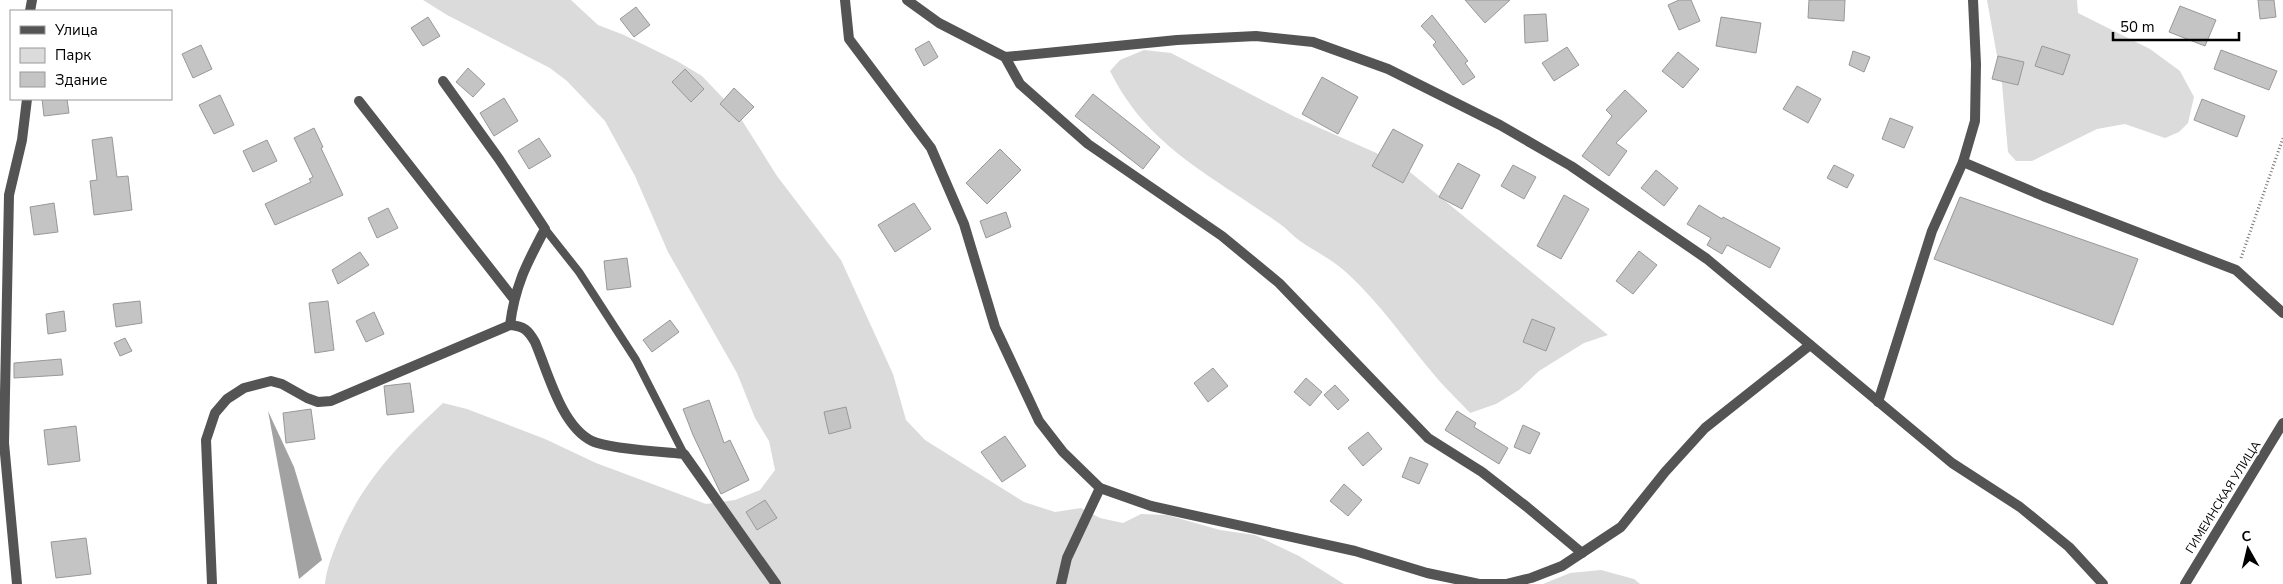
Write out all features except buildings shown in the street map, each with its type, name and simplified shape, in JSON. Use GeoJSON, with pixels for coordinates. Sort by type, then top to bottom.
{"type":"FeatureCollection","features":[{"type":"Feature","properties":{"kind":"street"},"geometry":{"type":"LineString","coordinates":[[844,0],[849,39],[931,148],[964,224],[996,327],[1039,422],[1063,452],[1100,488],[1151,506],[1355,551],[1427,573],[1479,584],[1506,584],[1531,578],[1562,566],[1621,527],[1665,472],[1704,428],[1810,345]]}},
{"type":"Feature","properties":{"kind":"street"},"geometry":{"type":"LineString","coordinates":[[907,0],[939,23],[1005,57],[1177,40],[1256,36],[1313,42],[1378,66],[1500,125],[1571,166],[1707,259],[1952,463],[2020,507],[2069,547],[2103,584]]}},
{"type":"Feature","properties":{"kind":"street"},"geometry":{"type":"LineString","coordinates":[[1878,402],[1932,231],[1963,162],[1975,121],[1976,64],[1973,0]]}},
{"type":"Feature","properties":{"kind":"street"},"geometry":{"type":"LineString","coordinates":[[1005,57],[1020,84],[1088,144],[1222,236],[1279,283],[1428,438],[1482,472],[1582,553]]}},
{"type":"Feature","properties":{"kind":"street"},"geometry":{"type":"LineString","coordinates":[[443,81],[499,159],[545,229],[521,275],[513,298],[510,325]]}},
{"type":"Feature","properties":{"kind":"street"},"geometry":{"type":"LineString","coordinates":[[18,584],[4,443],[9,195],[22,140],[27,100]]}},
{"type":"Feature","properties":{"kind":"street"},"geometry":{"type":"LineString","coordinates":[[359,101],[513,298]]}},
{"type":"Feature","properties":{"kind":"street"},"geometry":{"type":"LineString","coordinates":[[1963,162],[2043,196],[2236,270],[2283,313]]}},
{"type":"Feature","properties":{"kind":"street"},"geometry":{"type":"LineString","coordinates":[[212,584],[206,440],[215,413],[228,399],[244,388],[271,381],[282,384],[313,400],[331,400],[510,325],[521,325],[529,331],[565,415],[576,429],[592,441],[684,454],[776,584]]}},
{"type":"Feature","properties":{"kind":"street","name":"ГИМЕИНСКАЯ УЛИЦА"},"geometry":{"type":"LineString","coordinates":[[2184,584],[2283,424]]}},
{"type":"Feature","properties":{"kind":"street"},"geometry":{"type":"LineString","coordinates":[[1060,584],[1066,558],[1100,488]]}},
{"type":"Feature","properties":{"kind":"lane"},"geometry":{"type":"LineString","coordinates":[[545,229],[579,272],[636,360],[684,454]]}},
{"type":"Feature","properties":{"kind":"path"},"geometry":{"type":"LineString","coordinates":[[2236,270],[2283,138]]}},
{"type":"Feature","properties":{"kind":"green space"},"geometry":{"type":"Polygon","coordinates":[[[423,0],[571,0],[598,25],[624,35],[677,61],[702,76],[743,122],[777,176],[841,260],[893,374],[906,420],[925,440],[1024,502],[1055,512],[1081,508],[1100,518],[1123,523],[1141,514],[1167,515],[1220,530],[1255,535],[1299,556],[1344,584],[325,584],[328,567],[338,540],[358,500],[396,450],[443,403],[467,409],[545,439],[596,463],[706,504],[735,500],[760,490],[775,470],[769,441],[755,418],[737,373],[668,252],[635,176],[605,121],[567,81],[550,68],[447,15],[423,0]]]}},
{"type":"Feature","properties":{"kind":"green space"},"geometry":{"type":"Polygon","coordinates":[[[1987,0],[2077,0],[2078,13],[2150,49],[2180,71],[2194,97],[2188,123],[2179,132],[2165,138],[2125,124],[2097,129],[2032,161],[2016,161],[2008,152],[2002,84],[1987,0]]]}},
{"type":"Feature","properties":{"kind":"green space"},"geometry":{"type":"Polygon","coordinates":[[[1144,50],[1171,53],[1295,117],[1399,163],[1608,335],[1584,343],[1539,371],[1519,390],[1496,404],[1470,413],[1436,377],[1371,297],[1342,268],[1300,241],[1280,224],[1207,175],[1163,141],[1143,121],[1125,98],[1110,71],[1120,60],[1144,50]]]}},
{"type":"Feature","properties":{"kind":"green space"},"geometry":{"type":"Polygon","coordinates":[[[1601,570],[1634,579],[1640,584],[1543,584],[1570,573],[1601,570]]]}},
{"type":"Feature","properties":{"kind":"shaded area"},"geometry":{"type":"Polygon","coordinates":[[[268,411],[294,467],[322,560],[299,579],[268,411]]]}}]}
